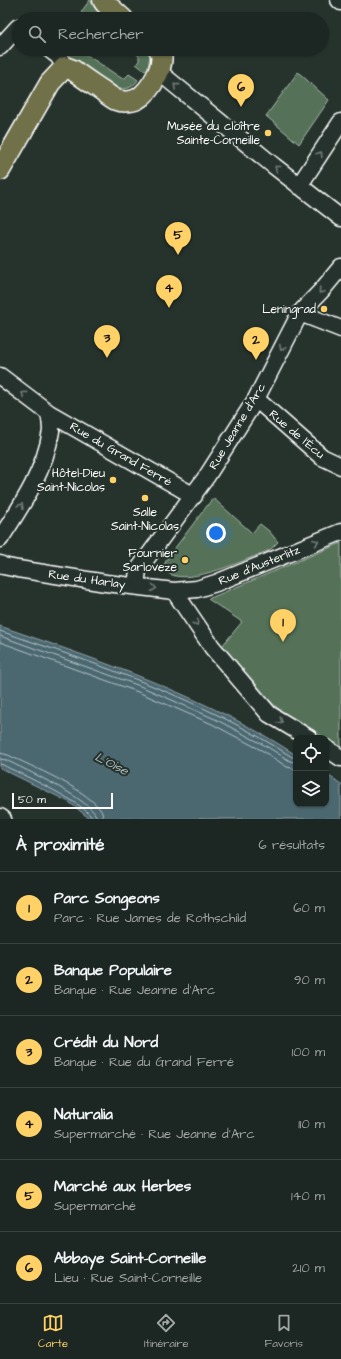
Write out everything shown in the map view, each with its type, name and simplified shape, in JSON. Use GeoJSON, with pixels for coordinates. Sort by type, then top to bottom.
{"type":"FeatureCollection","features":[{"type":"Feature","properties":{"kind":"main road"},"geometry":{"type":"LineString","coordinates":[[103,0],[115,12]]}},
{"type":"Feature","properties":{"kind":"main road"},"geometry":{"type":"LineString","coordinates":[[2,160],[50,83],[65,67],[73,70],[116,100],[130,102],[143,95],[159,72],[162,62],[161,56]]}},
{"type":"Feature","properties":{"kind":"street"},"geometry":{"type":"LineString","coordinates":[[0,47],[12,34]]}},
{"type":"Feature","properties":{"kind":"street"},"geometry":{"type":"LineString","coordinates":[[58,56],[65,67]]}},
{"type":"Feature","properties":{"kind":"street"},"geometry":{"type":"LineString","coordinates":[[159,72],[299,186],[341,218]]}},
{"type":"Feature","properties":{"kind":"street"},"geometry":{"type":"LineString","coordinates":[[299,186],[341,122]]}},
{"type":"Feature","properties":{"kind":"street","name":"Rue Jeanne d'Arc"},"geometry":{"type":"LineString","coordinates":[[136,586],[138,570],[194,496],[256,399],[300,313],[341,267]]}},
{"type":"Feature","properties":{"kind":"street"},"geometry":{"type":"LineString","coordinates":[[300,313],[341,330]]}},
{"type":"Feature","properties":{"kind":"street","name":"Rue du Grand Ferré"},"geometry":{"type":"LineString","coordinates":[[0,376],[49,412],[194,496]]}},
{"type":"Feature","properties":{"kind":"street","name":"Rue de l'Écu"},"geometry":{"type":"LineString","coordinates":[[256,399],[322,457],[341,466]]}},
{"type":"Feature","properties":{"kind":"street"},"geometry":{"type":"LineString","coordinates":[[0,539],[35,482],[51,430],[49,412]]}},
{"type":"Feature","properties":{"kind":"street","name":"Rue d'Austerlitz"},"geometry":{"type":"LineString","coordinates":[[174,591],[197,589],[216,583],[341,532]]}},
{"type":"Feature","properties":{"kind":"street","name":"Rue du Harlay"},"geometry":{"type":"LineString","coordinates":[[0,564],[106,583],[174,591]]}},
{"type":"Feature","properties":{"kind":"street"},"geometry":{"type":"LineString","coordinates":[[174,591],[212,647],[269,714],[304,735]]}},
{"type":"Feature","properties":{"kind":"street"},"geometry":{"type":"LineString","coordinates":[[329,750],[341,758]]}},
{"type":"Feature","properties":{"kind":"green space"},"geometry":{"type":"Polygon","coordinates":[[[90,0],[95,8],[100,12],[81,12],[90,0]]]}},
{"type":"Feature","properties":{"kind":"green space"},"geometry":{"type":"Polygon","coordinates":[[[67,56],[88,56],[121,78],[125,78],[129,74],[138,80],[128,88],[115,88],[67,56]]]}},
{"type":"Feature","properties":{"kind":"green space"},"geometry":{"type":"Polygon","coordinates":[[[139,56],[150,56],[148,67],[145,71],[136,64],[139,61],[139,56]]]}},
{"type":"Feature","properties":{"kind":"green space"},"geometry":{"type":"Polygon","coordinates":[[[298,72],[329,100],[299,144],[266,116],[298,72]]]}},
{"type":"Feature","properties":{"kind":"green space"},"geometry":{"type":"Polygon","coordinates":[[[213,498],[252,533],[260,524],[269,531],[278,542],[270,550],[219,570],[189,576],[177,576],[168,573],[164,565],[168,557],[213,498]]]}},
{"type":"Feature","properties":{"kind":"green space"},"geometry":{"type":"Polygon","coordinates":[[[341,543],[341,747],[329,740],[329,735],[321,735],[283,713],[254,686],[256,684],[222,646],[242,622],[208,599],[341,543]]]}},
{"type":"Feature","properties":{"kind":"water","name":"L'Oise"},"geometry":{"type":"Polygon","coordinates":[[[0,626],[114,667],[189,697],[262,734],[293,753],[293,807],[329,807],[329,776],[341,784],[341,819],[90,819],[69,802],[0,768],[0,626]]]}},
{"type":"Feature","properties":{"kind":"place","name":"Abbaye Saint-Corneille"},"geometry":{"type":"Point","coordinates":[241,107]}},
{"type":"Feature","properties":{"kind":"place","name":"Musée du cloître Sainte-Corneille"},"geometry":{"type":"Point","coordinates":[268,133]}},
{"type":"Feature","properties":{"kind":"place","name":"Marché aux Herbes"},"geometry":{"type":"Point","coordinates":[178,255]}},
{"type":"Feature","properties":{"kind":"place","name":"Naturalia"},"geometry":{"type":"Point","coordinates":[169,308]}},
{"type":"Feature","properties":{"kind":"place","name":"Leningrad"},"geometry":{"type":"Point","coordinates":[324,309]}},
{"type":"Feature","properties":{"kind":"place","name":"Crédit du Nord"},"geometry":{"type":"Point","coordinates":[107,358]}},
{"type":"Feature","properties":{"kind":"place","name":"Banque Populaire"},"geometry":{"type":"Point","coordinates":[256,360]}},
{"type":"Feature","properties":{"kind":"place","name":"Hôtel-Dieu Saint-Nicolas"},"geometry":{"type":"Point","coordinates":[113,480]}},
{"type":"Feature","properties":{"kind":"place","name":"Salle Saint-Nicolas"},"geometry":{"type":"Point","coordinates":[145,498]}},
{"type":"Feature","properties":{"kind":"place","name":"Fournier Sarloveze"},"geometry":{"type":"Point","coordinates":[185,560]}},
{"type":"Feature","properties":{"kind":"place","name":"Parc Songeons"},"geometry":{"type":"Point","coordinates":[283,642]}}]}
